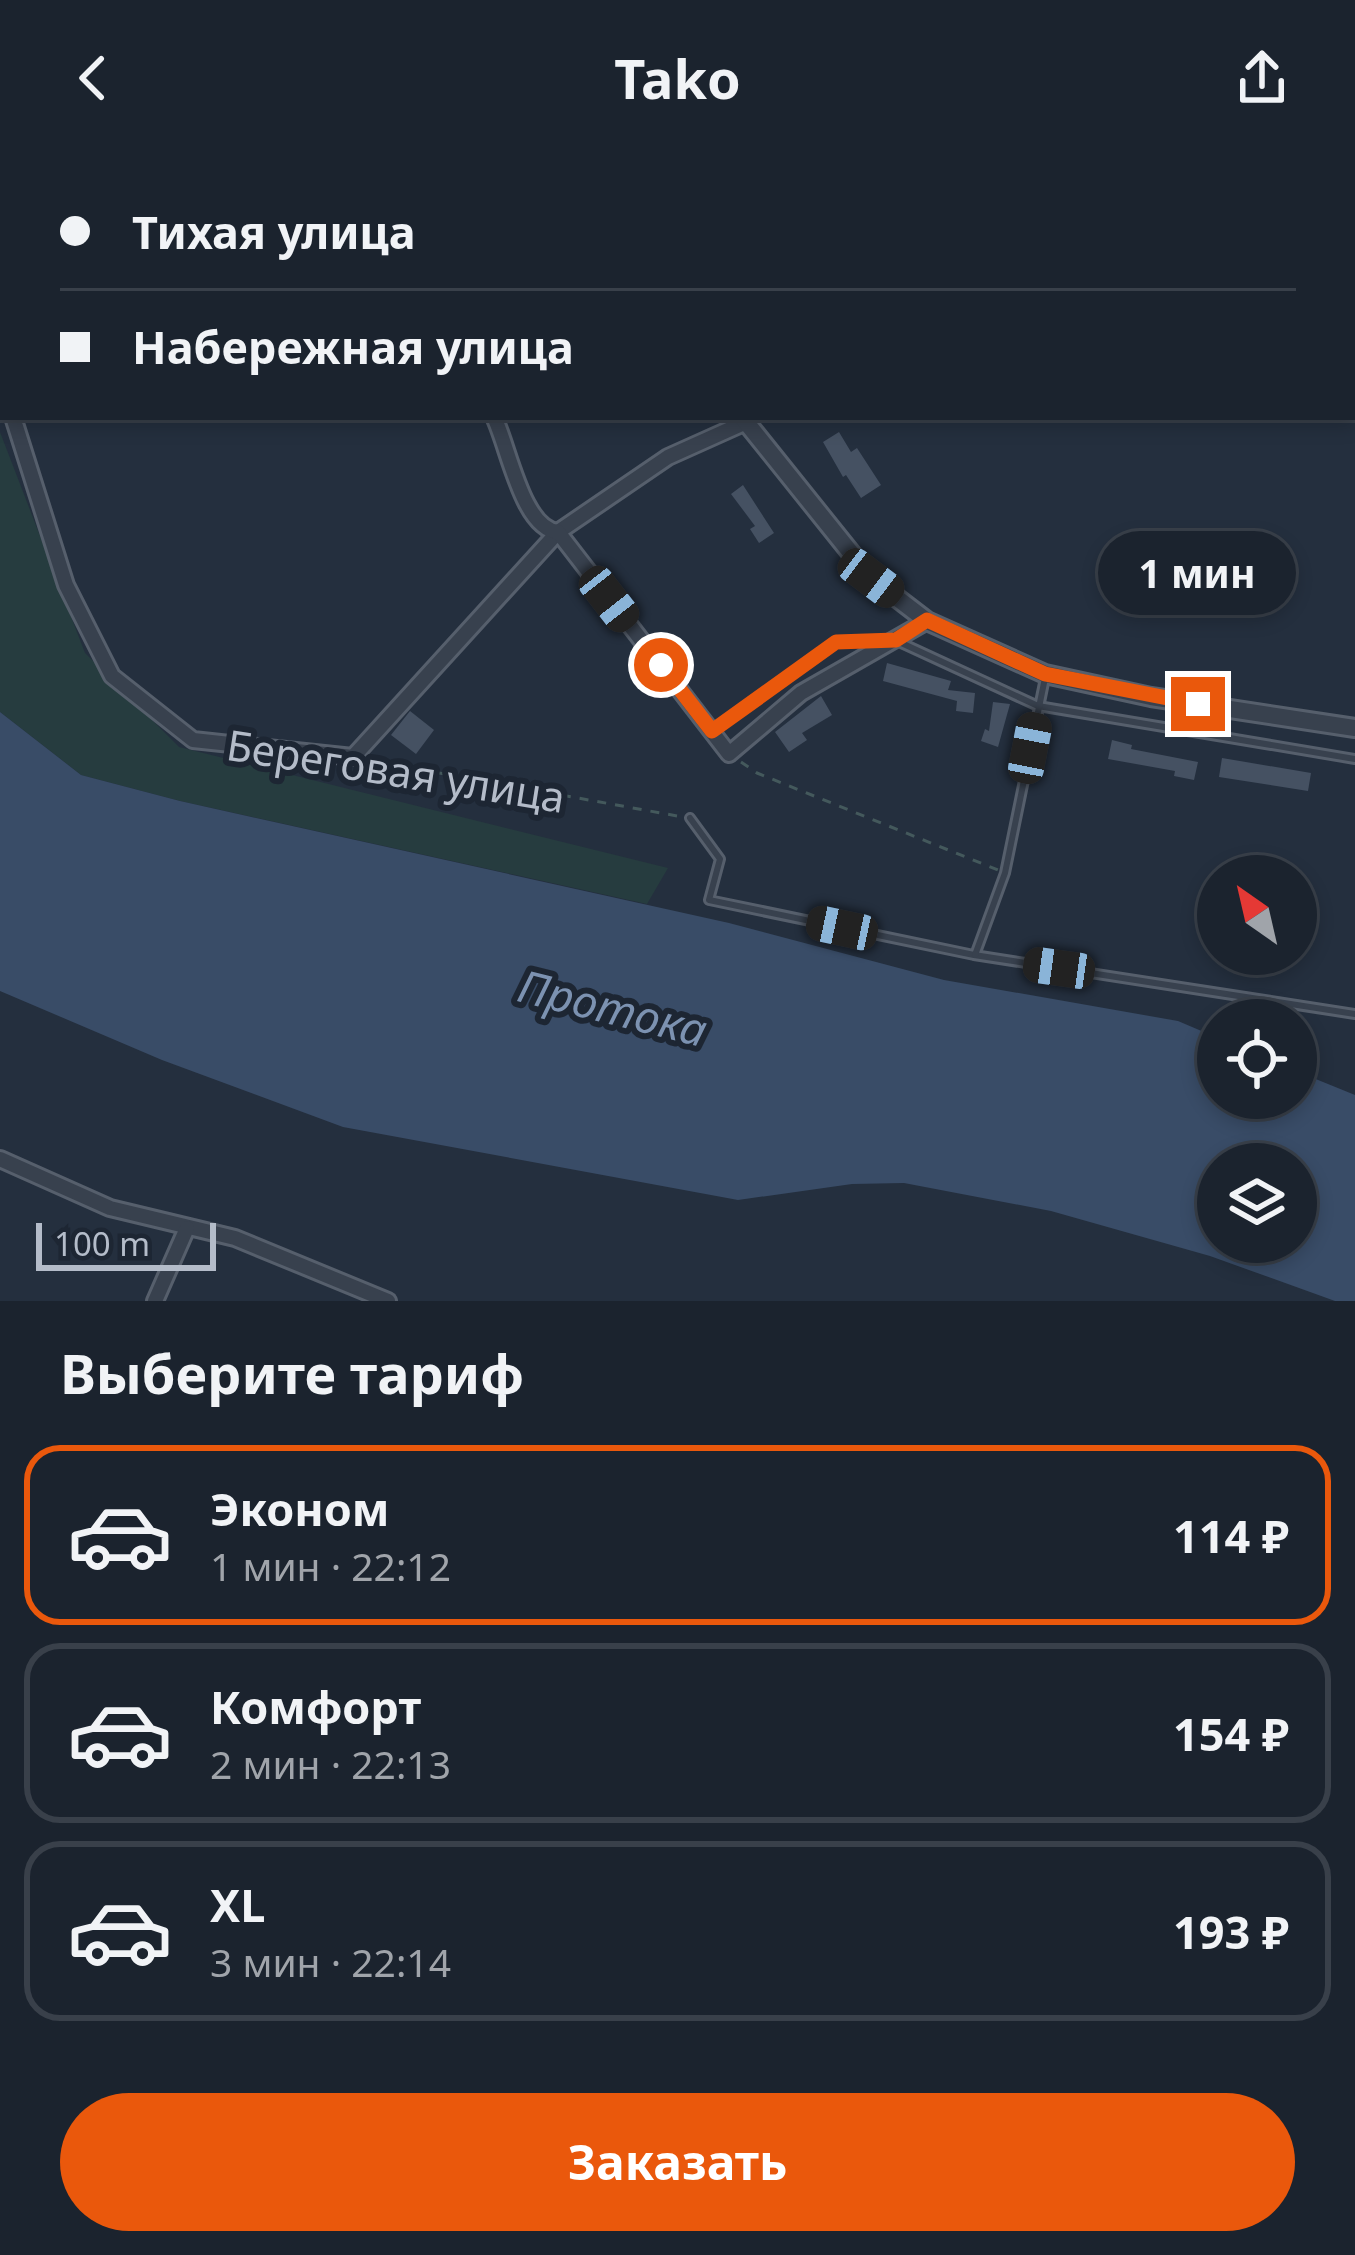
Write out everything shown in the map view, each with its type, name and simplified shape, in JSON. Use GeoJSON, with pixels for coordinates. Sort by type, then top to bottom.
{"type":"FeatureCollection","features":[{"type":"Feature","properties":{"kind":"street","name":"Береговая улица"},"geometry":{"type":"LineString","coordinates":[[14,420],[66,585],[112,676],[193,740],[353,757]]}},
{"type":"Feature","properties":{"kind":"street"},"geometry":{"type":"LineString","coordinates":[[495,420],[532,518],[546,531],[558,532],[729,754],[801,693],[927,620]]}},
{"type":"Feature","properties":{"kind":"street"},"geometry":{"type":"LineString","coordinates":[[353,757],[558,532],[668,457],[742,420]]}},
{"type":"Feature","properties":{"kind":"street"},"geometry":{"type":"LineString","coordinates":[[745,420],[871,578],[927,620],[1045,674],[1150,697],[1355,728]]}},
{"type":"Feature","properties":{"kind":"street"},"geometry":{"type":"LineString","coordinates":[[0,1159],[110,1208],[235,1238],[388,1301]]}},
{"type":"Feature","properties":{"kind":"street"},"geometry":{"type":"LineString","coordinates":[[155,1301],[187,1228]]}},
{"type":"Feature","properties":{"kind":"lane"},"geometry":{"type":"LineString","coordinates":[[712,731],[836,642],[896,640],[1038,706],[1355,759]]}},
{"type":"Feature","properties":{"kind":"lane"},"geometry":{"type":"LineString","coordinates":[[974,956],[1005,873],[1045,674]]}},
{"type":"Feature","properties":{"kind":"lane"},"geometry":{"type":"LineString","coordinates":[[1288,746],[1293,719]]}},
{"type":"Feature","properties":{"kind":"lane"},"geometry":{"type":"LineString","coordinates":[[690,818],[720,859],[709,900],[974,956],[1355,1014]]}},
{"type":"Feature","properties":{"kind":"path"},"geometry":{"type":"LineString","coordinates":[[729,754],[757,773],[1005,873]]}},
{"type":"Feature","properties":{"kind":"path","name":"Береговая улица"},"geometry":{"type":"LineString","coordinates":[[353,757],[690,818]]}},
{"type":"Feature","properties":{"kind":"green space"},"geometry":{"type":"Polygon","coordinates":[[[0,432],[85,653],[179,747],[668,868],[647,904],[81,775],[0,712],[0,432]]]}},
{"type":"Feature","properties":{"kind":"water","name":"Протока"},"geometry":{"type":"Polygon","coordinates":[[[0,712],[81,775],[180,801],[729,923],[944,980],[1178,1021],[1197,1029],[1197,1119],[1317,1119],[1317,1080],[1355,1095],[1355,1301],[1335,1301],[1229,1263],[1317,1263],[1317,1143],[1197,1143],[1197,1252],[1051,1211],[904,1183],[852,1184],[738,1200],[343,1127],[162,1060],[0,991],[0,712]]]}},
{"type":"Feature","properties":{"kind":"building"},"geometry":{"type":"Polygon","coordinates":[[[839,432],[851,452],[857,448],[881,485],[861,498],[823,442],[839,432]]]}},
{"type":"Feature","properties":{"kind":"building"},"geometry":{"type":"Polygon","coordinates":[[[743,485],[774,533],[759,543],[750,529],[755,526],[731,494],[743,485]]]}},
{"type":"Feature","properties":{"kind":"building"},"geometry":{"type":"Polygon","coordinates":[[[887,663],[951,681],[948,690],[975,693],[973,713],[956,711],[957,701],[883,681],[887,663]]]}},
{"type":"Feature","properties":{"kind":"building"},"geometry":{"type":"Polygon","coordinates":[[[821,696],[832,715],[802,733],[807,740],[789,752],[775,732],[821,696]]]}},
{"type":"Feature","properties":{"kind":"building"},"geometry":{"type":"Polygon","coordinates":[[[993,702],[1010,704],[998,747],[981,741],[985,729],[989,731],[993,702]]]}},
{"type":"Feature","properties":{"kind":"building"},"geometry":{"type":"Polygon","coordinates":[[[410,711],[434,730],[416,754],[391,735],[410,711]]]}},
{"type":"Feature","properties":{"kind":"building"},"geometry":{"type":"Polygon","coordinates":[[[1112,740],[1132,745],[1131,749],[1198,762],[1194,780],[1174,776],[1175,771],[1108,759],[1112,740]]]}},
{"type":"Feature","properties":{"kind":"building"},"geometry":{"type":"Polygon","coordinates":[[[1222,758],[1311,773],[1308,791],[1219,777],[1222,758]]]}},
{"type":"Feature","properties":{"kind":"route"},"geometry":{"type":"LineString","coordinates":[[661,665],[712,731],[836,642],[896,640],[927,620],[1045,674],[1198,704]]}}]}
